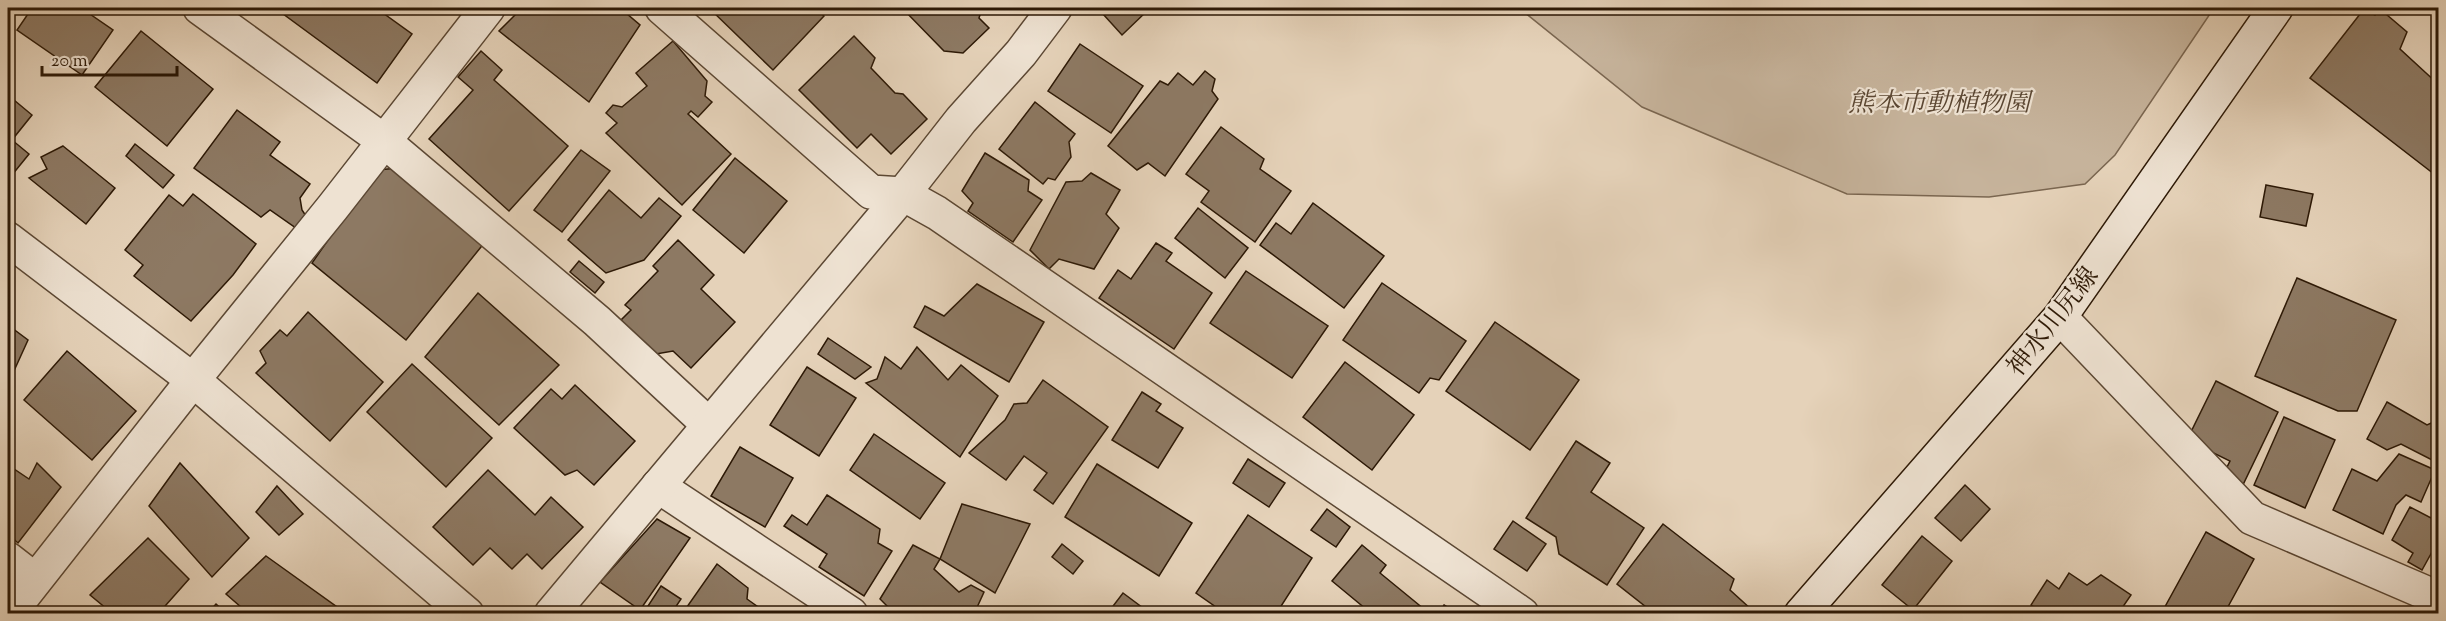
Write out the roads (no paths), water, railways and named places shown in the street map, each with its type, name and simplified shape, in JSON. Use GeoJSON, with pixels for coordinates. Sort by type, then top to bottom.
{"type":"FeatureCollection","features":[{"type":"Feature","properties":{"kind":"street"},"geometry":{"type":"LineString","coordinates":[[200,8],[384,141],[597,321],[709,425]]}},
{"type":"Feature","properties":{"kind":"street"},"geometry":{"type":"LineString","coordinates":[[9,614],[488,8]]}},
{"type":"Feature","properties":{"kind":"street"},"geometry":{"type":"LineString","coordinates":[[662,8],[871,192],[903,194],[937,213],[1522,614]]}},
{"type":"Feature","properties":{"kind":"street"},"geometry":{"type":"LineString","coordinates":[[551,614],[903,194],[961,120],[1021,53],[1055,8]]}},
{"type":"Feature","properties":{"kind":"street","name":"神水川尻線"},"geometry":{"type":"LineString","coordinates":[[1801,614],[2061,317],[2277,8]]}},
{"type":"Feature","properties":{"kind":"street"},"geometry":{"type":"LineString","coordinates":[[8,239],[193,380],[468,614]]}},
{"type":"Feature","properties":{"kind":"street"},"geometry":{"type":"LineString","coordinates":[[2061,317],[2253,518],[2439,598]]}},
{"type":"Feature","properties":{"kind":"street"},"geometry":{"type":"LineString","coordinates":[[658,486],[851,614]]}},
{"type":"Feature","properties":{"kind":"street"},"geometry":{"type":"LineString","coordinates":[[8,559],[35,580]]}},
{"type":"Feature","properties":{"kind":"park label","name":"熊本市動植物園"},"geometry":{"type":"Point","coordinates":[1939,102]}}]}
